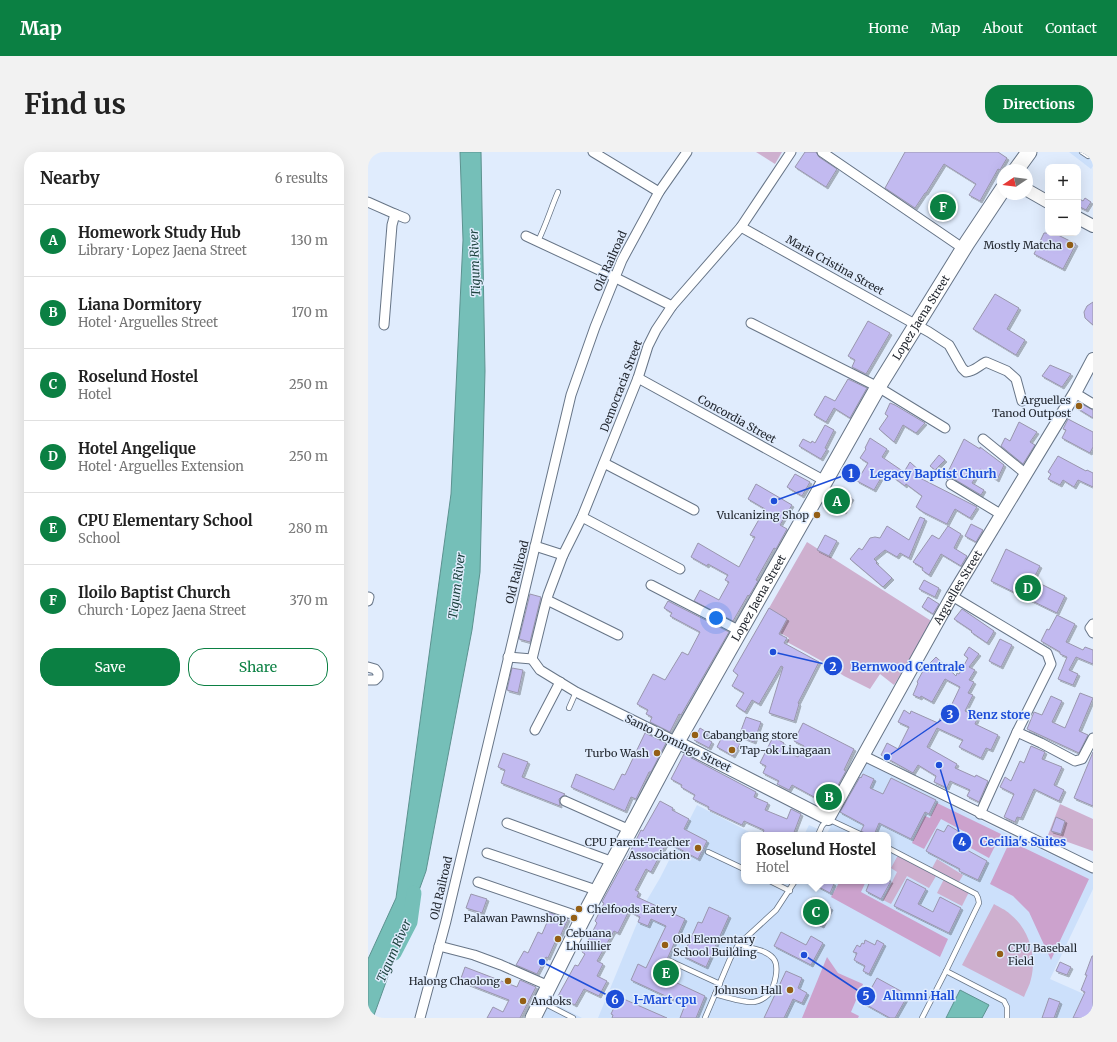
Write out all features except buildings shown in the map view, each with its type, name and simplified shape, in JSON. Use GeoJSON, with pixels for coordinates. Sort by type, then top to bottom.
{"type":"FeatureCollection","features":[{"type":"Feature","properties":{"kind":"main road"},"geometry":{"type":"LineString","coordinates":[[1020,164],[1027,152]]}},
{"type":"Feature","properties":{"kind":"main road","name":"Lopez Jaena Street"},"geometry":{"type":"LineString","coordinates":[[533,1018],[583,918],[599,891],[677,742],[878,387],[997,198]]}},
{"type":"Feature","properties":{"kind":"street"},"geometry":{"type":"LineString","coordinates":[[593,152],[659,192]]}},
{"type":"Feature","properties":{"kind":"street","name":"Old Railroad"},"geometry":{"type":"LineString","coordinates":[[420,1018],[439,946],[536,546],[571,395],[614,277],[634,235],[659,192],[687,152]]}},
{"type":"Feature","properties":{"kind":"street","name":"Democracia Street"},"geometry":{"type":"LineString","coordinates":[[532,660],[547,600],[563,555],[582,517],[638,378],[648,346],[656,330],[672,306],[741,227],[791,152]]}},
{"type":"Feature","properties":{"kind":"street"},"geometry":{"type":"LineString","coordinates":[[822,152],[964,249]]}},
{"type":"Feature","properties":{"kind":"street"},"geometry":{"type":"LineString","coordinates":[[1033,193],[1045,200]]}},
{"type":"Feature","properties":{"kind":"street"},"geometry":{"type":"LineString","coordinates":[[368,202],[405,218]]}},
{"type":"Feature","properties":{"kind":"street"},"geometry":{"type":"LineString","coordinates":[[384,325],[392,226],[395,214]]}},
{"type":"Feature","properties":{"kind":"street"},"geometry":{"type":"LineString","coordinates":[[1081,220],[1093,226]]}},
{"type":"Feature","properties":{"kind":"street","name":"Maria Cristina Street"},"geometry":{"type":"LineString","coordinates":[[741,227],[917,325],[948,345],[966,372],[974,371],[979,365],[986,362],[1007,371],[1016,379],[1022,401]]}},
{"type":"Feature","properties":{"kind":"street"},"geometry":{"type":"LineString","coordinates":[[526,236],[672,306]]}},
{"type":"Feature","properties":{"kind":"street"},"geometry":{"type":"LineString","coordinates":[[751,323],[878,387],[945,428]]}},
{"type":"Feature","properties":{"kind":"street","name":"Arguelles Street"},"geometry":{"type":"LineString","coordinates":[[828,819],[952,596],[1075,393],[1093,359]]}},
{"type":"Feature","properties":{"kind":"street","name":"Concordia Street"},"geometry":{"type":"LineString","coordinates":[[638,378],[825,481]]}},
{"type":"Feature","properties":{"kind":"street"},"geometry":{"type":"LineString","coordinates":[[1075,393],[1093,404]]}},
{"type":"Feature","properties":{"kind":"street"},"geometry":{"type":"LineString","coordinates":[[982,439],[1026,474]]}},
{"type":"Feature","properties":{"kind":"street"},"geometry":{"type":"LineString","coordinates":[[604,462],[694,510]]}},
{"type":"Feature","properties":{"kind":"street"},"geometry":{"type":"LineString","coordinates":[[950,484],[1002,515]]}},
{"type":"Feature","properties":{"kind":"street"},"geometry":{"type":"LineString","coordinates":[[582,517],[680,569]]}},
{"type":"Feature","properties":{"kind":"street"},"geometry":{"type":"LineString","coordinates":[[536,546],[563,555]]}},
{"type":"Feature","properties":{"kind":"street"},"geometry":{"type":"LineString","coordinates":[[651,584],[740,631]]}},
{"type":"Feature","properties":{"kind":"street"},"geometry":{"type":"LineString","coordinates":[[952,596],[1047,653],[1051,664],[1017,732],[980,814]]}},
{"type":"Feature","properties":{"kind":"street"},"geometry":{"type":"LineString","coordinates":[[547,600],[618,635]]}},
{"type":"Feature","properties":{"kind":"street"},"geometry":{"type":"LineString","coordinates":[[1093,624],[1090,628],[1093,633]]}},
{"type":"Feature","properties":{"kind":"street"},"geometry":{"type":"LineString","coordinates":[[508,657],[532,660]]}},
{"type":"Feature","properties":{"kind":"street","name":"Santo Domingo Street"},"geometry":{"type":"LineString","coordinates":[[532,660],[540,670],[576,692],[828,819]]}},
{"type":"Feature","properties":{"kind":"street"},"geometry":{"type":"LineString","coordinates":[[368,667],[374,669],[378,673],[378,677],[374,680],[368,680]]}},
{"type":"Feature","properties":{"kind":"street"},"geometry":{"type":"LineString","coordinates":[[535,730],[560,682]]}},
{"type":"Feature","properties":{"kind":"street"},"geometry":{"type":"LineString","coordinates":[[1017,732],[1075,761],[1082,759],[1093,738]]}},
{"type":"Feature","properties":{"kind":"street"},"geometry":{"type":"LineString","coordinates":[[864,756],[1093,868]]}},
{"type":"Feature","properties":{"kind":"street"},"geometry":{"type":"LineString","coordinates":[[565,801],[630,830]]}},
{"type":"Feature","properties":{"kind":"street"},"geometry":{"type":"LineString","coordinates":[[507,823],[613,862]]}},
{"type":"Feature","properties":{"kind":"street"},"geometry":{"type":"LineString","coordinates":[[487,853],[599,891]]}},
{"type":"Feature","properties":{"kind":"street"},"geometry":{"type":"LineString","coordinates":[[478,882],[583,918]]}},
{"type":"Feature","properties":{"kind":"street"},"geometry":{"type":"LineString","coordinates":[[439,946],[474,955],[549,986]]}},
{"type":"Feature","properties":{"kind":"lane"},"geometry":{"type":"LineString","coordinates":[[1082,152],[1088,156],[1091,152]]}},
{"type":"Feature","properties":{"kind":"lane"},"geometry":{"type":"LineString","coordinates":[[538,241],[546,225],[549,213],[558,192]]}},
{"type":"Feature","properties":{"kind":"lane"},"geometry":{"type":"LineString","coordinates":[[570,708],[576,692]]}},
{"type":"Feature","properties":{"kind":"lane"},"geometry":{"type":"LineString","coordinates":[[819,832],[828,819],[856,832]]}},
{"type":"Feature","properties":{"kind":"lane"},"geometry":{"type":"LineString","coordinates":[[891,850],[976,894],[978,898],[978,904],[922,1018]]}},
{"type":"Feature","properties":{"kind":"lane"},"geometry":{"type":"LineString","coordinates":[[708,852],[741,868]]}},
{"type":"Feature","properties":{"kind":"lane"},"geometry":{"type":"LineString","coordinates":[[776,884],[790,891]]}},
{"type":"Feature","properties":{"kind":"lane"},"geometry":{"type":"LineString","coordinates":[[705,1018],[730,959],[738,945],[776,910],[794,884]]}},
{"type":"Feature","properties":{"kind":"lane"},"geometry":{"type":"LineString","coordinates":[[715,994],[754,1002],[761,1000],[768,995],[772,988],[777,970],[774,958],[769,954],[738,945]]}},
{"type":"Feature","properties":{"kind":"lane"},"geometry":{"type":"LineString","coordinates":[[670,961],[720,984]]}},
{"type":"Feature","properties":{"kind":"lane"},"geometry":{"type":"LineString","coordinates":[[946,971],[1004,1001],[1007,1007],[1007,1018]]}},
{"type":"Feature","properties":{"kind":"lane"},"geometry":{"type":"LineString","coordinates":[[542,1002],[558,1010],[567,1017],[573,1018]]}},
{"type":"Feature","properties":{"kind":"shaded area"},"geometry":{"type":"Polygon","coordinates":[[[756,152],[782,152],[775,164],[756,152]]]}},
{"type":"Feature","properties":{"kind":"shaded area"},"geometry":{"type":"Polygon","coordinates":[[[1069,152],[1093,152],[1093,166],[1091,169],[1069,152]]]}},
{"type":"Feature","properties":{"kind":"shaded area"},"geometry":{"type":"Polygon","coordinates":[[[807,542],[933,622],[894,685],[880,674],[870,689],[844,676],[820,660],[787,642],[789,638],[761,622],[807,542]]]}},
{"type":"Feature","properties":{"kind":"shaded area"},"geometry":{"type":"Polygon","coordinates":[[[867,763],[1006,833],[1093,874],[1093,889],[1050,979],[1093,998],[1093,1018],[598,1018],[647,900],[660,878],[697,805],[749,832],[741,832],[741,884],[891,884],[891,832],[828,832],[867,763]]]}},
{"type":"Feature","properties":{"kind":"shaded area"},"geometry":{"type":"Polygon","coordinates":[[[937,803],[1001,834],[989,858],[969,847],[958,868],[951,864],[967,833],[941,819],[924,849],[912,843],[925,816],[930,818],[937,803]]]}},
{"type":"Feature","properties":{"kind":"shaded area"},"geometry":{"type":"Polygon","coordinates":[[[1060,804],[1093,819],[1093,851],[1048,835],[1060,804]]]}},
{"type":"Feature","properties":{"kind":"shaded area"},"geometry":{"type":"Polygon","coordinates":[[[809,825],[825,832],[806,832],[809,825]]]}},
{"type":"Feature","properties":{"kind":"shaded area"},"geometry":{"type":"Polygon","coordinates":[[[1010,841],[1089,879],[1051,960],[1029,912],[1013,896],[990,884],[1010,841]]]}},
{"type":"Feature","properties":{"kind":"shaded area"},"geometry":{"type":"Polygon","coordinates":[[[898,855],[936,876],[929,888],[907,876],[891,904],[883,900],[897,872],[891,868],[898,855]]]}},
{"type":"Feature","properties":{"kind":"shaded area"},"geometry":{"type":"Polygon","coordinates":[[[937,859],[963,875],[959,882],[932,868],[937,859]]]}},
{"type":"Feature","properties":{"kind":"shaded area"},"geometry":{"type":"Polygon","coordinates":[[[944,879],[969,892],[962,906],[937,893],[944,879]]]}},
{"type":"Feature","properties":{"kind":"shaded area"},"geometry":{"type":"Polygon","coordinates":[[[838,884],[865,884],[861,892],[948,939],[940,957],[831,897],[838,884]]]}},
{"type":"Feature","properties":{"kind":"shaded area","name":"CPU Baseball Field"},"geometry":{"type":"Polygon","coordinates":[[[994,904],[1007,911],[1017,920],[1027,935],[1030,944],[1033,970],[1024,997],[962,965],[994,904]]]}},
{"type":"Feature","properties":{"kind":"shaded area"},"geometry":{"type":"Polygon","coordinates":[[[827,957],[838,973],[863,984],[851,1012],[859,1016],[858,1018],[802,1018],[827,957]]]}},
{"type":"Feature","properties":{"kind":"shaded area"},"geometry":{"type":"Polygon","coordinates":[[[550,1001],[582,1018],[543,1018],[550,1001]]]}},
{"type":"Feature","properties":{"kind":"water"},"geometry":{"type":"Polygon","coordinates":[[[460,152],[481,152],[485,371],[480,572],[472,630],[426,871],[373,1018],[368,1018],[368,959],[396,898],[451,494],[463,240],[460,152]]]}},
{"type":"Feature","properties":{"kind":"water"},"geometry":{"type":"Polygon","coordinates":[[[960,990],[989,1005],[982,1018],[946,1018],[960,990]]]}},
{"type":"Feature","properties":{"kind":"waterway","name":"Tigum River"},"geometry":{"type":"LineString","coordinates":[[394,953],[410,922],[414,893]]}},
{"type":"Feature","properties":{"kind":"place","name":"Iloilo Baptist Church"},"geometry":{"type":"Point","coordinates":[943,207]}},
{"type":"Feature","properties":{"kind":"place","name":"Mostly Matcha"},"geometry":{"type":"Point","coordinates":[1070,245]}},
{"type":"Feature","properties":{"kind":"place","name":"Arguelles Tanod Outpost"},"geometry":{"type":"Point","coordinates":[1079,406]}},
{"type":"Feature","properties":{"kind":"place","name":"Legacy Baptist Churh"},"geometry":{"type":"Point","coordinates":[774,501]}},
{"type":"Feature","properties":{"kind":"place","name":"Homework Study Hub"},"geometry":{"type":"Point","coordinates":[837,501]}},
{"type":"Feature","properties":{"kind":"place","name":"Vulcanizing Shop"},"geometry":{"type":"Point","coordinates":[817,515]}},
{"type":"Feature","properties":{"kind":"place","name":"Hotel Angelique"},"geometry":{"type":"Point","coordinates":[1028,588]}},
{"type":"Feature","properties":{"kind":"place","name":"Bernwood Centrale"},"geometry":{"type":"Point","coordinates":[773,652]}},
{"type":"Feature","properties":{"kind":"place","name":"Cabangbang store"},"geometry":{"type":"Point","coordinates":[695,735]}},
{"type":"Feature","properties":{"kind":"place","name":"Tap-ok Linagaan"},"geometry":{"type":"Point","coordinates":[732,750]}},
{"type":"Feature","properties":{"kind":"place","name":"Turbo Wash"},"geometry":{"type":"Point","coordinates":[657,753]}},
{"type":"Feature","properties":{"kind":"place","name":"Renz store"},"geometry":{"type":"Point","coordinates":[887,757]}},
{"type":"Feature","properties":{"kind":"place","name":"Cecilia's Suites"},"geometry":{"type":"Point","coordinates":[939,765]}},
{"type":"Feature","properties":{"kind":"place","name":"Liana Dormitory"},"geometry":{"type":"Point","coordinates":[829,797]}},
{"type":"Feature","properties":{"kind":"place","name":"CPU Parent-Teacher Association"},"geometry":{"type":"Point","coordinates":[698,848]}},
{"type":"Feature","properties":{"kind":"place","name":"Chelfoods Eatery"},"geometry":{"type":"Point","coordinates":[579,909]}},
{"type":"Feature","properties":{"kind":"place","name":"Roselund Hostel"},"geometry":{"type":"Point","coordinates":[816,912]}},
{"type":"Feature","properties":{"kind":"place","name":"Palawan Pawnshop"},"geometry":{"type":"Point","coordinates":[574,918]}},
{"type":"Feature","properties":{"kind":"place","name":"Cebuana Lhuillier"},"geometry":{"type":"Point","coordinates":[558,939]}},
{"type":"Feature","properties":{"kind":"place","name":"Old Elementary School Building"},"geometry":{"type":"Point","coordinates":[665,945]}},
{"type":"Feature","properties":{"kind":"place","name":"CPU Baseball Field"},"geometry":{"type":"Point","coordinates":[1000,954]}},
{"type":"Feature","properties":{"kind":"place","name":"Alumni Hall"},"geometry":{"type":"Point","coordinates":[804,955]}},
{"type":"Feature","properties":{"kind":"place","name":"I-Mart cpu"},"geometry":{"type":"Point","coordinates":[542,962]}},
{"type":"Feature","properties":{"kind":"place","name":"CPU Elementary School"},"geometry":{"type":"Point","coordinates":[666,973]}},
{"type":"Feature","properties":{"kind":"place","name":"Halong Chaolong"},"geometry":{"type":"Point","coordinates":[508,981]}},
{"type":"Feature","properties":{"kind":"place","name":"Johnson Hall"},"geometry":{"type":"Point","coordinates":[790,990]}},
{"type":"Feature","properties":{"kind":"place","name":"Andoks"},"geometry":{"type":"Point","coordinates":[523,1001]}}]}
